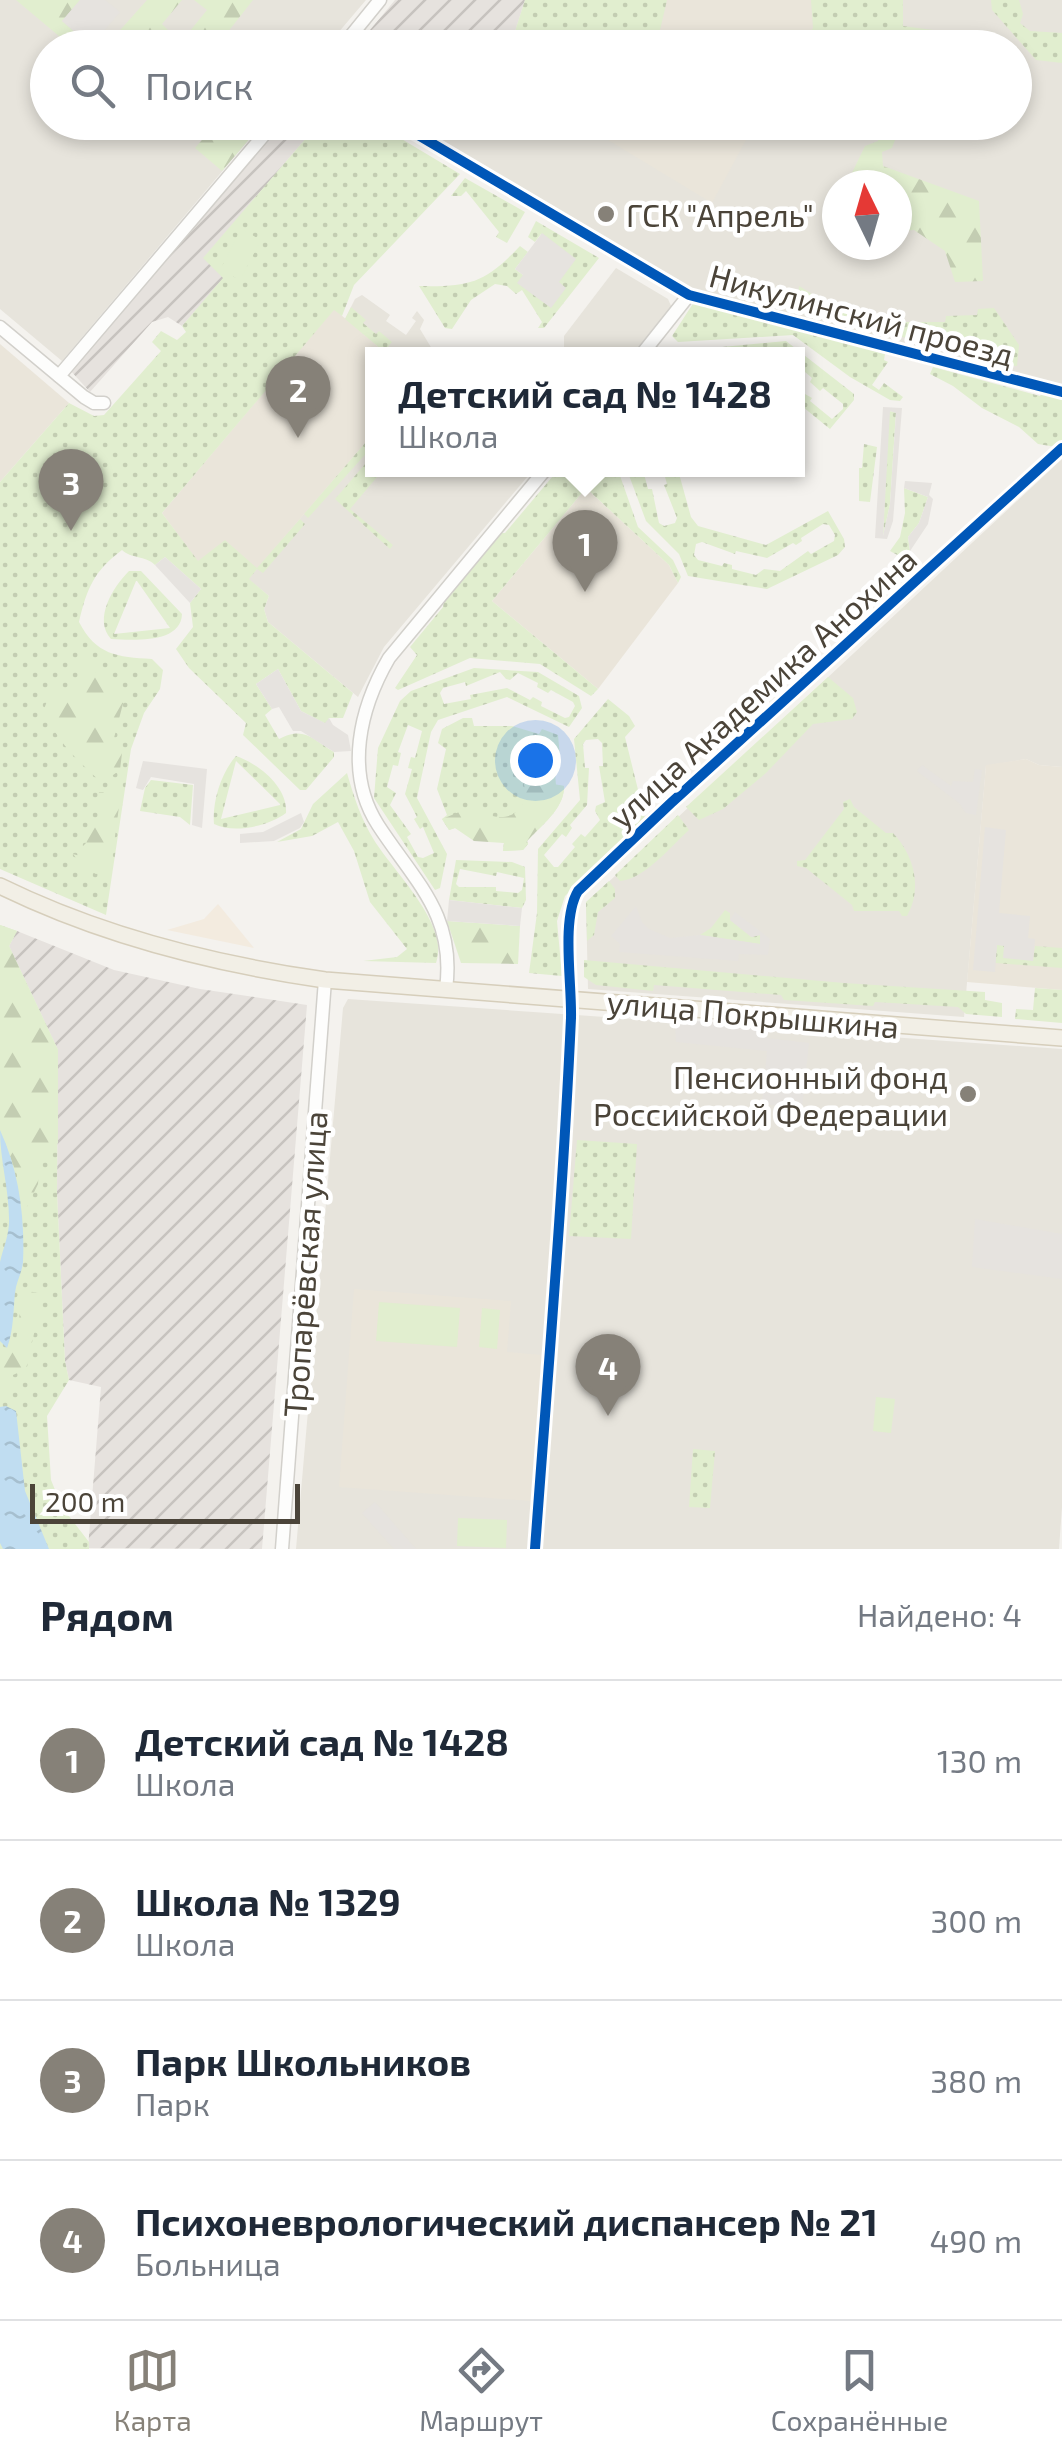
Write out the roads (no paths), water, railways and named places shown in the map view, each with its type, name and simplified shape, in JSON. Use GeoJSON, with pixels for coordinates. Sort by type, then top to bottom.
{"type":"FeatureCollection","features":[{"type":"Feature","properties":{"kind":"main road","name":"улица Покрышкина"},"geometry":{"type":"LineString","coordinates":[[0,886],[66,916],[153,944],[263,971],[325,980],[1062,1038]]}},
{"type":"Feature","properties":{"kind":"street"},"geometry":{"type":"LineString","coordinates":[[355,30],[380,0]]}},
{"type":"Feature","properties":{"kind":"street"},"geometry":{"type":"LineString","coordinates":[[59,376],[261,140]]}},
{"type":"Feature","properties":{"kind":"street","name":"Никулинский проезд"},"geometry":{"type":"LineString","coordinates":[[426,140],[689,295],[1062,392]]}},
{"type":"Feature","properties":{"kind":"street"},"geometry":{"type":"LineString","coordinates":[[648,347],[689,295]]}},
{"type":"Feature","properties":{"kind":"street"},"geometry":{"type":"LineString","coordinates":[[0,327],[90,401],[104,403]]}},
{"type":"Feature","properties":{"kind":"street","name":"улица Академика Анохина"},"geometry":{"type":"LineString","coordinates":[[535,1549],[567,1106],[571,998],[568,914],[578,891],[1062,448]]}},
{"type":"Feature","properties":{"kind":"street"},"geometry":{"type":"LineString","coordinates":[[446,990],[449,960],[442,922],[422,886],[377,824],[366,800],[360,762],[361,723],[374,684],[389,658],[539,477]]}},
{"type":"Feature","properties":{"kind":"street","name":"Тропарёвская улица"},"geometry":{"type":"LineString","coordinates":[[282,1549],[325,980]]}},
{"type":"Feature","properties":{"kind":"water"},"geometry":{"type":"Polygon","coordinates":[[[0,1130],[16,1178],[23,1228],[23,1262],[7,1348],[0,1341],[0,1262],[9,1224],[0,1130]]]}},
{"type":"Feature","properties":{"kind":"water"},"geometry":{"type":"Polygon","coordinates":[[[0,1407],[16,1411],[25,1491],[49,1549],[3,1549],[0,1543],[0,1407]]]}},
{"type":"Feature","properties":{"kind":"place","name":"ГСК \"Апрель\""},"geometry":{"type":"Point","coordinates":[606,214]}},
{"type":"Feature","properties":{"kind":"place","name":"Школа № 1329"},"geometry":{"type":"Point","coordinates":[298,438]}},
{"type":"Feature","properties":{"kind":"place","name":"Парк Школьников"},"geometry":{"type":"Point","coordinates":[71,531]}},
{"type":"Feature","properties":{"kind":"place","name":"Детский сад № 1428"},"geometry":{"type":"Point","coordinates":[585,592]}},
{"type":"Feature","properties":{"kind":"place","name":"Пенсионный фонд Российской Федерации"},"geometry":{"type":"Point","coordinates":[968,1094]}},
{"type":"Feature","properties":{"kind":"place","name":"Психоневрологический диспансер № 21"},"geometry":{"type":"Point","coordinates":[608,1416]}}]}
